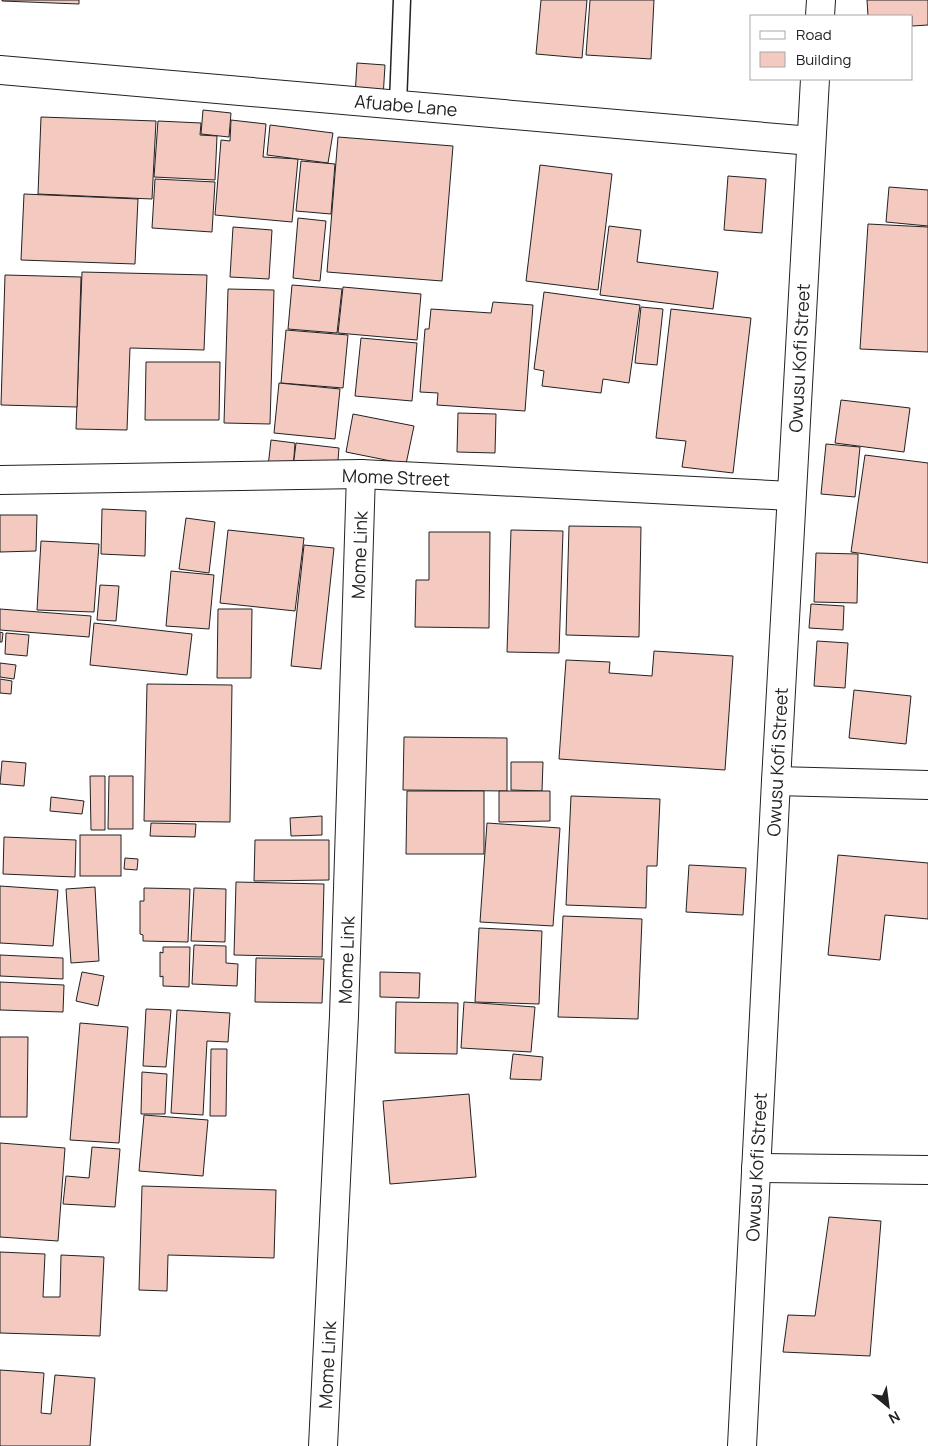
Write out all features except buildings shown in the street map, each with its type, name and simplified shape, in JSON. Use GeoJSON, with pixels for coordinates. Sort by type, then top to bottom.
{"type":"FeatureCollection","features":[{"type":"Feature","properties":{"kind":"street"},"geometry":{"type":"LineString","coordinates":[[820,15],[821,0]]}},
{"type":"Feature","properties":{"kind":"street","name":"Afuabe Lane"},"geometry":{"type":"LineString","coordinates":[[0,70],[811,141]]}},
{"type":"Feature","properties":{"kind":"street","name":"Owusu Kofi Street"},"geometry":{"type":"LineString","coordinates":[[742,1446],[791,496],[815,80]]}},
{"type":"Feature","properties":{"kind":"street","name":"Mome Street"},"geometry":{"type":"LineString","coordinates":[[0,480],[361,474],[791,496]]}},
{"type":"Feature","properties":{"kind":"street","name":"Mome Link"},"geometry":{"type":"LineString","coordinates":[[323,1446],[344,1016],[361,474]]}},
{"type":"Feature","properties":{"kind":"street"},"geometry":{"type":"LineString","coordinates":[[776,781],[928,784]]}},
{"type":"Feature","properties":{"kind":"street"},"geometry":{"type":"LineString","coordinates":[[756,1168],[928,1170]]}},
{"type":"Feature","properties":{"kind":"lane"},"geometry":{"type":"LineString","coordinates":[[398,104],[402,0]]}}]}
